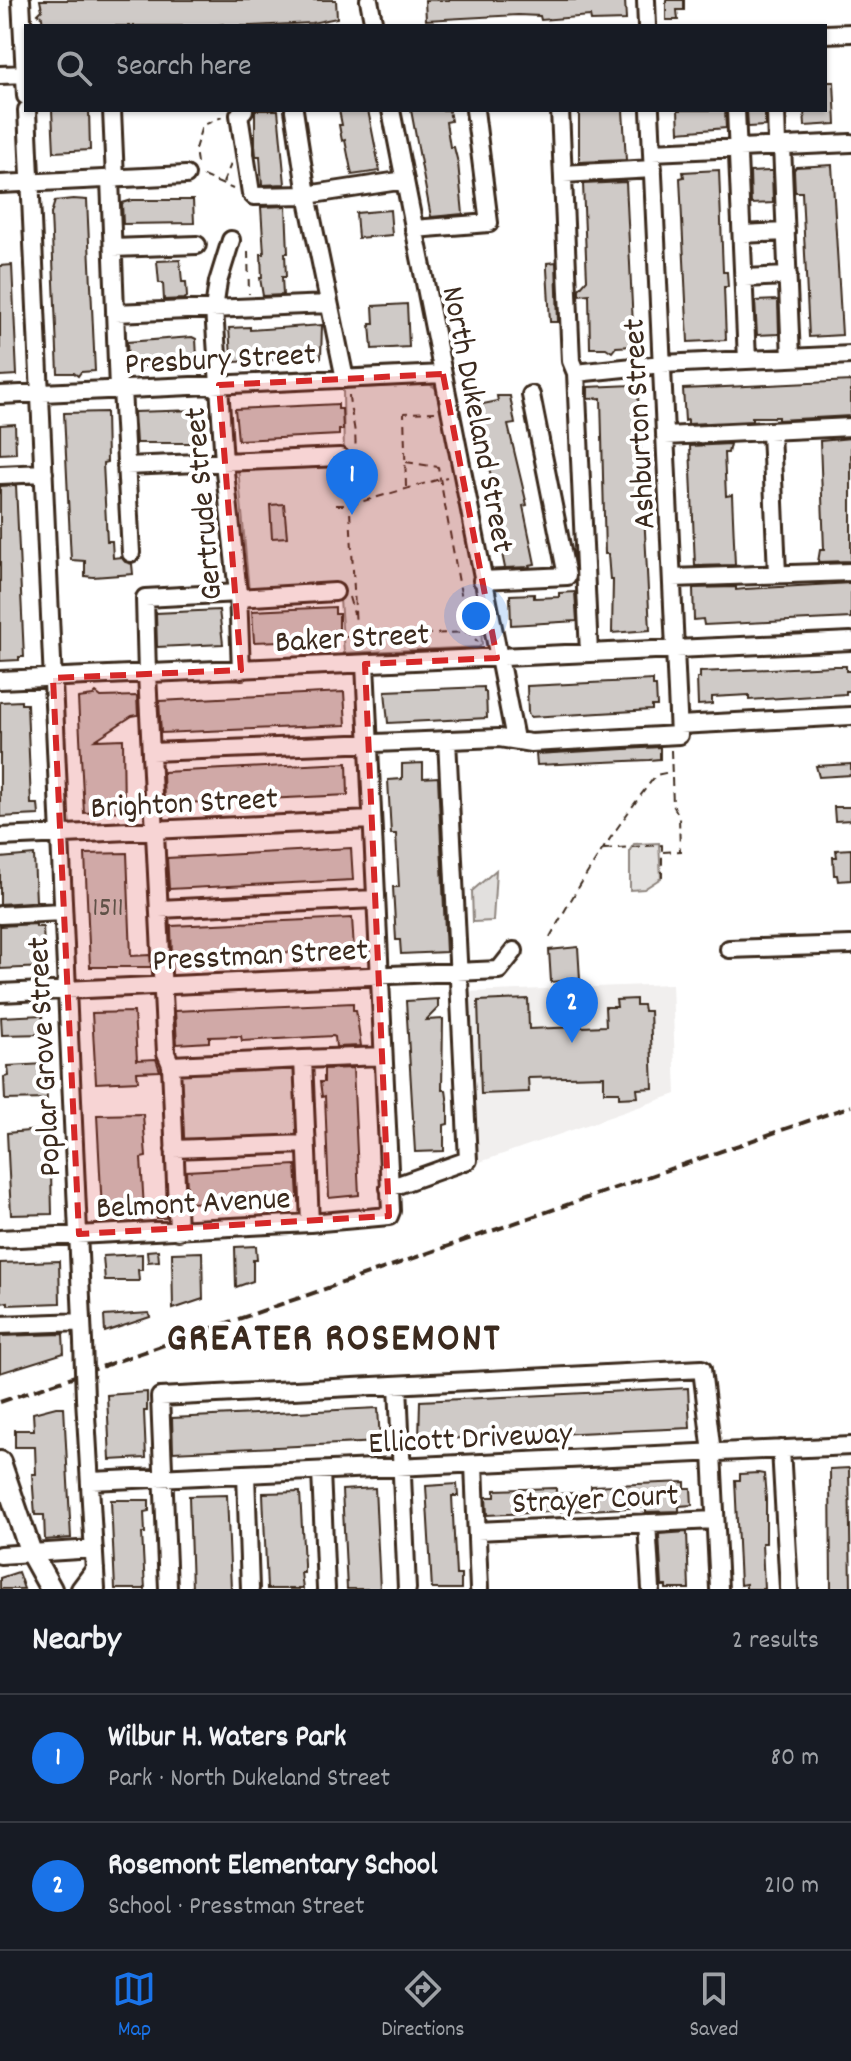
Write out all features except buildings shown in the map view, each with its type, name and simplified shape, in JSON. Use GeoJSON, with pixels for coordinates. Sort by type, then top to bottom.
{"type":"FeatureCollection","features":[{"type":"Feature","properties":{"kind":"main road"},"geometry":{"type":"LineString","coordinates":[[2,1473],[31,1553],[51,1589]]}},
{"type":"Feature","properties":{"kind":"street"},"geometry":{"type":"LineString","coordinates":[[21,0],[24,44]]}},
{"type":"Feature","properties":{"kind":"street"},"geometry":{"type":"LineString","coordinates":[[369,0],[374,24]]}},
{"type":"Feature","properties":{"kind":"street"},"geometry":{"type":"LineString","coordinates":[[646,0],[647,24]]}},
{"type":"Feature","properties":{"kind":"street"},"geometry":{"type":"LineString","coordinates":[[827,34],[851,33]]}},
{"type":"Feature","properties":{"kind":"street"},"geometry":{"type":"LineString","coordinates":[[0,75],[24,74]]}},
{"type":"Feature","properties":{"kind":"street","name":"Poplar Grove Street"},"geometry":{"type":"LineString","coordinates":[[27,112],[96,1589]]}},
{"type":"Feature","properties":{"kind":"street"},"geometry":{"type":"LineString","coordinates":[[112,112],[115,313],[131,553]]}},
{"type":"Feature","properties":{"kind":"street"},"geometry":{"type":"LineString","coordinates":[[294,112],[307,195],[347,385]]}},
{"type":"Feature","properties":{"kind":"street","name":"North Dukeland Street"},"geometry":{"type":"LineString","coordinates":[[391,112],[515,739]]}},
{"type":"Feature","properties":{"kind":"street"},"geometry":{"type":"LineString","coordinates":[[414,229],[489,223],[475,112]]}},
{"type":"Feature","properties":{"kind":"street"},"geometry":{"type":"LineString","coordinates":[[560,112],[589,653]]}},
{"type":"Feature","properties":{"kind":"street","name":"Ashburton Street"},"geometry":{"type":"LineString","coordinates":[[650,112],[676,649],[676,735]]}},
{"type":"Feature","properties":{"kind":"street"},"geometry":{"type":"LineString","coordinates":[[736,112],[747,360]]}},
{"type":"Feature","properties":{"kind":"street"},"geometry":{"type":"LineString","coordinates":[[776,112],[786,232],[791,358]]}},
{"type":"Feature","properties":{"kind":"street"},"geometry":{"type":"LineString","coordinates":[[242,113],[251,193],[259,197],[307,195],[405,180]]}},
{"type":"Feature","properties":{"kind":"street"},"geometry":{"type":"LineString","coordinates":[[563,174],[738,148],[851,143]]}},
{"type":"Feature","properties":{"kind":"street"},"geometry":{"type":"LineString","coordinates":[[0,184],[186,175]]}},
{"type":"Feature","properties":{"kind":"street"},"geometry":{"type":"LineString","coordinates":[[742,234],[786,232]]}},
{"type":"Feature","properties":{"kind":"street","name":"Gertrude Street"},"geometry":{"type":"LineString","coordinates":[[231,240],[218,282],[214,309],[224,462],[238,595],[241,670]]}},
{"type":"Feature","properties":{"kind":"street"},"geometry":{"type":"LineString","coordinates":[[113,248],[197,245]]}},
{"type":"Feature","properties":{"kind":"street"},"geometry":{"type":"LineString","coordinates":[[744,278],[788,276]]}},
{"type":"Feature","properties":{"kind":"street"},"geometry":{"type":"LineString","coordinates":[[115,313],[329,304]]}},
{"type":"Feature","properties":{"kind":"street"},"geometry":{"type":"LineString","coordinates":[[576,373],[662,364],[851,355]]}},
{"type":"Feature","properties":{"kind":"street","name":"Presbury Street"},"geometry":{"type":"LineString","coordinates":[[0,395],[219,385],[347,385],[443,374]]}},
{"type":"Feature","properties":{"kind":"street"},"geometry":{"type":"LineString","coordinates":[[482,580],[567,576],[531,395]]}},
{"type":"Feature","properties":{"kind":"street"},"geometry":{"type":"LineString","coordinates":[[665,436],[851,427]]}},
{"type":"Feature","properties":{"kind":"street"},"geometry":{"type":"LineString","coordinates":[[771,431],[777,574]]}},
{"type":"Feature","properties":{"kind":"street"},"geometry":{"type":"LineString","coordinates":[[126,466],[340,457]]}},
{"type":"Feature","properties":{"kind":"street"},"geometry":{"type":"LineString","coordinates":[[0,475],[44,473]]}},
{"type":"Feature","properties":{"kind":"street"},"geometry":{"type":"LineString","coordinates":[[672,578],[851,572]]}},
{"type":"Feature","properties":{"kind":"street"},"geometry":{"type":"LineString","coordinates":[[178,1231],[171,1065],[166,1053],[162,986],[145,598],[335,592]]}},
{"type":"Feature","properties":{"kind":"street","name":"Baker Street"},"geometry":{"type":"LineString","coordinates":[[0,680],[241,670],[361,657],[497,658],[851,641]]}},
{"type":"Feature","properties":{"kind":"street"},"geometry":{"type":"LineString","coordinates":[[361,657],[368,742],[389,1188],[468,1160],[447,740]]}},
{"type":"Feature","properties":{"kind":"street"},"geometry":{"type":"LineString","coordinates":[[151,752],[447,740],[515,739],[531,743],[676,735],[851,716]]}},
{"type":"Feature","properties":{"kind":"street","name":"Brighton Street"},"geometry":{"type":"LineString","coordinates":[[0,837],[371,820]]}},
{"type":"Feature","properties":{"kind":"street"},"geometry":{"type":"LineString","coordinates":[[159,909],[375,899]]}},
{"type":"Feature","properties":{"kind":"street"},"geometry":{"type":"LineString","coordinates":[[0,915],[63,912]]}},
{"type":"Feature","properties":{"kind":"street"},"geometry":{"type":"LineString","coordinates":[[729,949],[851,945]]}},
{"type":"Feature","properties":{"kind":"street","name":"Presstman Street"},"geometry":{"type":"LineString","coordinates":[[0,993],[499,970],[514,951]]}},
{"type":"Feature","properties":{"kind":"street"},"geometry":{"type":"LineString","coordinates":[[171,1065],[383,1056]]}},
{"type":"Feature","properties":{"kind":"street"},"geometry":{"type":"LineString","coordinates":[[303,1059],[310,1223]]}},
{"type":"Feature","properties":{"kind":"street"},"geometry":{"type":"LineString","coordinates":[[174,1149],[306,1144]]}},
{"type":"Feature","properties":{"kind":"street","name":"Belmont Avenue"},"geometry":{"type":"LineString","coordinates":[[0,1239],[178,1231],[389,1216],[389,1188]]}},
{"type":"Feature","properties":{"kind":"street"},"geometry":{"type":"LineString","coordinates":[[0,1325],[82,1322]]}},
{"type":"Feature","properties":{"kind":"street"},"geometry":{"type":"LineString","coordinates":[[168,1589],[160,1397],[702,1369],[712,1453],[719,1589]]}},
{"type":"Feature","properties":{"kind":"street"},"geometry":{"type":"LineString","coordinates":[[398,1385],[407,1589]]}},
{"type":"Feature","properties":{"kind":"street","name":"Ellicott Driveway"},"geometry":{"type":"LineString","coordinates":[[91,1481],[851,1446]]}},
{"type":"Feature","properties":{"kind":"street"},"geometry":{"type":"LineString","coordinates":[[781,1449],[789,1589]]}},
{"type":"Feature","properties":{"kind":"street"},"geometry":{"type":"LineString","coordinates":[[474,1464],[479,1589]]}},
{"type":"Feature","properties":{"kind":"street"},"geometry":{"type":"LineString","coordinates":[[321,1471],[326,1589]]}},
{"type":"Feature","properties":{"kind":"street"},"geometry":{"type":"LineString","coordinates":[[246,1474],[250,1589]]}},
{"type":"Feature","properties":{"kind":"street","name":"Strayer Court"},"geometry":{"type":"LineString","coordinates":[[477,1531],[715,1520]]}},
{"type":"Feature","properties":{"kind":"street"},"geometry":{"type":"LineString","coordinates":[[647,1523],[651,1589]]}},
{"type":"Feature","properties":{"kind":"street"},"geometry":{"type":"LineString","coordinates":[[0,1555],[94,1549]]}},
{"type":"Feature","properties":{"kind":"street"},"geometry":{"type":"LineString","coordinates":[[80,1589],[95,1569]]}},
{"type":"Feature","properties":{"kind":"path"},"geometry":{"type":"LineString","coordinates":[[242,113],[202,126],[195,149],[204,178],[223,183],[242,194]]}},
{"type":"Feature","properties":{"kind":"path"},"geometry":{"type":"LineString","coordinates":[[248,251],[250,303]]}},
{"type":"Feature","properties":{"kind":"path"},"geometry":{"type":"LineString","coordinates":[[347,385],[355,444],[355,453],[348,463],[356,637],[361,657]]}},
{"type":"Feature","properties":{"kind":"path"},"geometry":{"type":"LineString","coordinates":[[406,488],[404,413],[439,411]]}},
{"type":"Feature","properties":{"kind":"path"},"geometry":{"type":"LineString","coordinates":[[406,462],[438,467],[468,632],[479,643]]}},
{"type":"Feature","properties":{"kind":"path"},"geometry":{"type":"LineString","coordinates":[[336,505],[350,505],[452,476]]}},
{"type":"Feature","properties":{"kind":"path"},"geometry":{"type":"LineString","coordinates":[[340,634],[356,637],[468,632]]}},
{"type":"Feature","properties":{"kind":"path"},"geometry":{"type":"LineString","coordinates":[[662,852],[681,851],[679,816],[673,805],[670,772],[676,735]]}},
{"type":"Feature","properties":{"kind":"path"},"geometry":{"type":"LineString","coordinates":[[550,937],[602,849],[656,775],[670,772]]}},
{"type":"Feature","properties":{"kind":"path"},"geometry":{"type":"LineString","coordinates":[[602,849],[662,845],[662,877]]}},
{"type":"Feature","properties":{"kind":"highlighted area"},"geometry":{"type":"Polygon","coordinates":[[[443,374],[497,658],[365,664],[389,1216],[79,1234],[53,678],[241,670],[219,385],[443,374]]]}},
{"type":"Feature","properties":{"kind":"shaded area"},"geometry":{"type":"Polygon","coordinates":[[[429,384],[437,389],[479,594],[482,644],[479,647],[344,653],[339,586],[249,591],[238,467],[344,463],[343,389],[429,384]]]}},
{"type":"Feature","properties":{"kind":"shaded area"},"geometry":{"type":"Polygon","coordinates":[[[659,843],[661,878],[644,889],[630,890],[630,850],[634,844],[659,843]]]}},
{"type":"Feature","properties":{"kind":"shaded area"},"geometry":{"type":"Polygon","coordinates":[[[496,870],[493,921],[473,922],[472,891],[496,870]]]}},
{"type":"Feature","properties":{"kind":"shaded area"},"geometry":{"type":"Polygon","coordinates":[[[672,984],[676,1094],[474,1164],[467,992],[672,984]]]}},
{"type":"Feature","properties":{"kind":"shaded area"},"geometry":{"type":"Polygon","coordinates":[[[298,1062],[302,1135],[181,1142],[177,1068],[298,1062]]]}},
{"type":"Feature","properties":{"kind":"railway"},"geometry":{"type":"LineString","coordinates":[[0,1402],[851,1106]]}},
{"type":"Feature","properties":{"kind":"place","name":"Wilbur H. Waters Park"},"geometry":{"type":"Point","coordinates":[352,515]}},
{"type":"Feature","properties":{"kind":"place","name":"Rosemont Elementary School"},"geometry":{"type":"Point","coordinates":[572,1043]}},
{"type":"Feature","properties":{"kind":"district","name":"GREATER ROSEMONT"},"geometry":{"type":"Point","coordinates":[334,1335]}}]}
